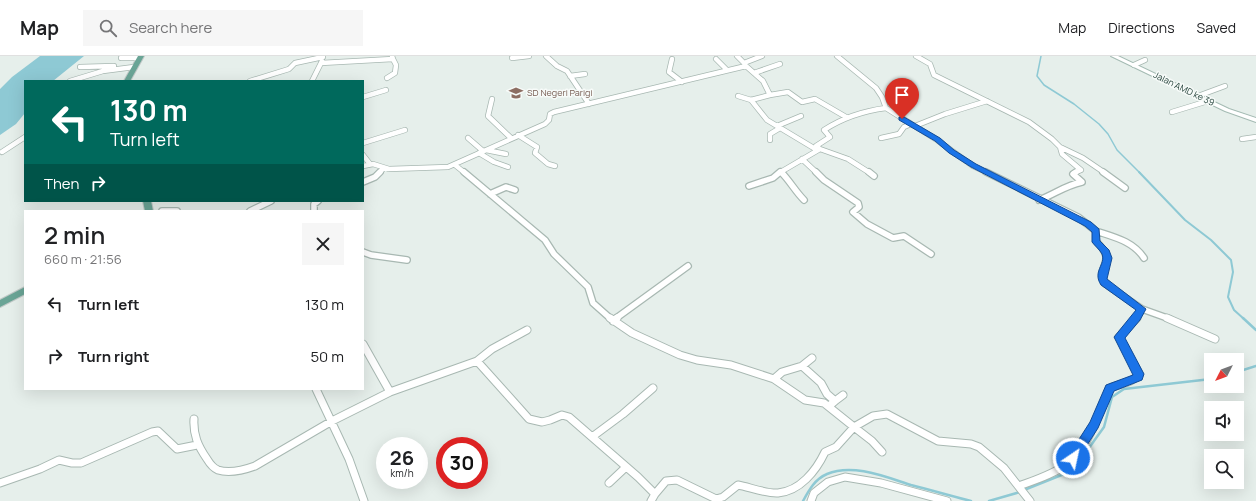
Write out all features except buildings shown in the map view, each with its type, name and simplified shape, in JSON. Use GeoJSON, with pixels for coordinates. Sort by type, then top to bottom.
{"type":"FeatureCollection","features":[{"type":"Feature","properties":{"kind":"main road"},"geometry":{"type":"LineString","coordinates":[[127,80],[131,67],[141,57]]}},
{"type":"Feature","properties":{"kind":"main road"},"geometry":{"type":"LineString","coordinates":[[0,304],[24,291]]}},
{"type":"Feature","properties":{"kind":"street"},"geometry":{"type":"LineString","coordinates":[[512,58],[529,56]]}},
{"type":"Feature","properties":{"kind":"street"},"geometry":{"type":"LineString","coordinates":[[546,56],[557,66],[565,70],[589,104]]}},
{"type":"Feature","properties":{"kind":"street"},"geometry":{"type":"LineString","coordinates":[[737,56],[765,84],[770,95]]}},
{"type":"Feature","properties":{"kind":"street"},"geometry":{"type":"LineString","coordinates":[[364,166],[370,164],[384,168],[443,167],[455,165],[511,138],[545,124],[549,120],[550,114],[554,112],[727,70],[745,65],[762,56]]}},
{"type":"Feature","properties":{"kind":"street"},"geometry":{"type":"LineString","coordinates":[[837,56],[876,88],[882,97],[886,108]]}},
{"type":"Feature","properties":{"kind":"street"},"geometry":{"type":"LineString","coordinates":[[916,56],[930,64],[934,75],[1029,122],[1046,134],[1060,147],[1083,158],[1125,188]]}},
{"type":"Feature","properties":{"kind":"street","name":"Jalan AMD ke 39"},"geometry":{"type":"LineString","coordinates":[[1114,56],[1227,110],[1256,120]]}},
{"type":"Feature","properties":{"kind":"street"},"geometry":{"type":"LineString","coordinates":[[121,58],[141,57]]}},
{"type":"Feature","properties":{"kind":"street"},"geometry":{"type":"LineString","coordinates":[[312,80],[324,57]]}},
{"type":"Feature","properties":{"kind":"street"},"geometry":{"type":"LineString","coordinates":[[253,80],[289,69],[295,63],[324,57]]}},
{"type":"Feature","properties":{"kind":"street"},"geometry":{"type":"LineString","coordinates":[[321,63],[392,58],[396,65],[395,73],[387,78]]}},
{"type":"Feature","properties":{"kind":"street"},"geometry":{"type":"LineString","coordinates":[[672,58],[670,72],[682,82]]}},
{"type":"Feature","properties":{"kind":"street"},"geometry":{"type":"LineString","coordinates":[[716,59],[727,70]]}},
{"type":"Feature","properties":{"kind":"street"},"geometry":{"type":"LineString","coordinates":[[1134,65],[1145,60]]}},
{"type":"Feature","properties":{"kind":"street"},"geometry":{"type":"LineString","coordinates":[[754,73],[780,64]]}},
{"type":"Feature","properties":{"kind":"street"},"geometry":{"type":"LineString","coordinates":[[80,67],[131,67]]}},
{"type":"Feature","properties":{"kind":"street"},"geometry":{"type":"LineString","coordinates":[[73,80],[103,71],[131,67]]}},
{"type":"Feature","properties":{"kind":"street"},"geometry":{"type":"LineString","coordinates":[[570,76],[585,74]]}},
{"type":"Feature","properties":{"kind":"street"},"geometry":{"type":"LineString","coordinates":[[1198,96],[1225,86]]}},
{"type":"Feature","properties":{"kind":"street"},"geometry":{"type":"LineString","coordinates":[[364,98],[386,90]]}},
{"type":"Feature","properties":{"kind":"street"},"geometry":{"type":"LineString","coordinates":[[738,96],[751,100],[788,92],[802,102],[815,99],[846,117]]}},
{"type":"Feature","properties":{"kind":"street"},"geometry":{"type":"LineString","coordinates":[[492,99],[488,116],[511,138]]}},
{"type":"Feature","properties":{"kind":"street"},"geometry":{"type":"LineString","coordinates":[[751,100],[763,116],[779,127],[819,149],[848,160],[874,176]]}},
{"type":"Feature","properties":{"kind":"street"},"geometry":{"type":"LineString","coordinates":[[881,138],[899,134],[904,127],[987,101]]}},
{"type":"Feature","properties":{"kind":"street"},"geometry":{"type":"LineString","coordinates":[[1172,112],[1208,101]]}},
{"type":"Feature","properties":{"kind":"street"},"geometry":{"type":"LineString","coordinates":[[819,149],[816,146],[830,137],[824,130],[846,117],[863,110],[886,108],[937,140],[967,162],[1039,200],[1078,218],[1096,231],[1135,246],[1141,251],[1144,258]]}},
{"type":"Feature","properties":{"kind":"street"},"geometry":{"type":"LineString","coordinates":[[770,140],[770,134],[779,127],[800,116]]}},
{"type":"Feature","properties":{"kind":"street"},"geometry":{"type":"LineString","coordinates":[[364,143],[404,130]]}},
{"type":"Feature","properties":{"kind":"street"},"geometry":{"type":"LineString","coordinates":[[518,135],[537,147],[535,153],[549,165],[555,166]]}},
{"type":"Feature","properties":{"kind":"street"},"geometry":{"type":"LineString","coordinates":[[1242,139],[1256,136]]}},
{"type":"Feature","properties":{"kind":"street"},"geometry":{"type":"LineString","coordinates":[[2,152],[24,138]]}},
{"type":"Feature","properties":{"kind":"street"},"geometry":{"type":"LineString","coordinates":[[468,138],[494,162],[508,167]]}},
{"type":"Feature","properties":{"kind":"street"},"geometry":{"type":"LineString","coordinates":[[1039,200],[1050,196],[1068,185],[1082,182],[1073,174],[1081,170],[1062,154],[1060,147]]}},
{"type":"Feature","properties":{"kind":"street"},"geometry":{"type":"LineString","coordinates":[[749,186],[770,180],[819,149]]}},
{"type":"Feature","properties":{"kind":"street"},"geometry":{"type":"LineString","coordinates":[[483,152],[506,154]]}},
{"type":"Feature","properties":{"kind":"street"},"geometry":{"type":"LineString","coordinates":[[364,156],[370,164]]}},
{"type":"Feature","properties":{"kind":"street"},"geometry":{"type":"LineString","coordinates":[[802,159],[824,180],[858,203],[859,207],[852,212],[867,224],[893,238],[904,236],[930,254]]}},
{"type":"Feature","properties":{"kind":"street"},"geometry":{"type":"LineString","coordinates":[[455,165],[546,240],[554,254],[584,281],[588,287],[593,303],[613,321],[640,338],[680,355],[697,360],[731,365],[774,380],[805,400],[821,401],[872,440],[882,452]]}},
{"type":"Feature","properties":{"kind":"street"},"geometry":{"type":"LineString","coordinates":[[364,182],[375,177],[384,168]]}},
{"type":"Feature","properties":{"kind":"street"},"geometry":{"type":"LineString","coordinates":[[781,172],[792,183],[795,191],[804,200]]}},
{"type":"Feature","properties":{"kind":"street"},"geometry":{"type":"LineString","coordinates":[[490,194],[506,187],[515,190]]}},
{"type":"Feature","properties":{"kind":"street"},"geometry":{"type":"LineString","coordinates":[[257,210],[269,202]]}},
{"type":"Feature","properties":{"kind":"street"},"geometry":{"type":"LineString","coordinates":[[1096,231],[1096,242],[1106,252],[1107,258],[1102,276],[1104,283],[1142,309],[1215,339]]}},
{"type":"Feature","properties":{"kind":"street"},"geometry":{"type":"LineString","coordinates":[[364,252],[371,255],[407,260]]}},
{"type":"Feature","properties":{"kind":"street"},"geometry":{"type":"LineString","coordinates":[[613,321],[688,266]]}},
{"type":"Feature","properties":{"kind":"street"},"geometry":{"type":"LineString","coordinates":[[1019,486],[1034,481],[1070,461],[1082,445],[1094,424],[1110,388],[1138,378],[1139,374],[1119,337],[1142,309]]}},
{"type":"Feature","properties":{"kind":"street"},"geometry":{"type":"LineString","coordinates":[[194,419],[193,429],[199,450],[216,470],[246,470],[332,421],[390,392],[477,360],[492,349],[527,330]]}},
{"type":"Feature","properties":{"kind":"street"},"geometry":{"type":"LineString","coordinates":[[364,346],[390,392]]}},
{"type":"Feature","properties":{"kind":"street"},"geometry":{"type":"LineString","coordinates":[[774,380],[787,370],[802,366],[812,358]]}},
{"type":"Feature","properties":{"kind":"street"},"geometry":{"type":"LineString","coordinates":[[477,360],[529,419],[537,422],[546,421],[565,415],[578,424],[626,467],[653,497],[666,481],[677,480],[716,499],[723,496],[738,485],[777,492],[795,488],[819,465],[825,452],[836,447],[854,427],[869,418],[880,414],[886,414],[942,443],[977,446],[994,459],[1019,486],[1026,500]]}},
{"type":"Feature","properties":{"kind":"street"},"geometry":{"type":"LineString","coordinates":[[802,366],[821,384],[827,394],[835,401]]}},
{"type":"Feature","properties":{"kind":"street"},"geometry":{"type":"LineString","coordinates":[[592,437],[623,414],[653,388]]}},
{"type":"Feature","properties":{"kind":"street"},"geometry":{"type":"LineString","coordinates":[[316,390],[355,474],[364,501]]}},
{"type":"Feature","properties":{"kind":"street"},"geometry":{"type":"LineString","coordinates":[[829,406],[843,395]]}},
{"type":"Feature","properties":{"kind":"street"},"geometry":{"type":"LineString","coordinates":[[0,483],[40,469],[59,460],[72,463],[81,463],[152,432],[158,431],[164,435],[174,448],[179,450],[197,445]]}},
{"type":"Feature","properties":{"kind":"street"},"geometry":{"type":"LineString","coordinates":[[609,483],[626,467]]}},
{"type":"Feature","properties":{"kind":"street"},"geometry":{"type":"LineString","coordinates":[[811,501],[814,494],[828,482],[845,478],[881,483],[947,501]]}},
{"type":"Feature","properties":{"kind":"water"},"geometry":{"type":"Polygon","coordinates":[[[40,56],[84,56],[54,80],[24,80],[24,114],[16,124],[0,135],[0,89],[12,77],[40,56]]]}},
{"type":"Feature","properties":{"kind":"waterway"},"geometry":{"type":"LineString","coordinates":[[1041,56],[1037,76],[1044,85],[1074,104],[1099,124],[1108,134],[1117,150],[1139,172]]}},
{"type":"Feature","properties":{"kind":"waterway"},"geometry":{"type":"LineString","coordinates":[[1139,172],[1185,220],[1211,240],[1231,260],[1233,272],[1228,297],[1234,310],[1244,319]]}},
{"type":"Feature","properties":{"kind":"waterway"},"geometry":{"type":"LineString","coordinates":[[1243,318],[1256,330]]}},
{"type":"Feature","properties":{"kind":"waterway"},"geometry":{"type":"LineString","coordinates":[[1244,370],[1256,366]]}},
{"type":"Feature","properties":{"kind":"waterway"},"geometry":{"type":"LineString","coordinates":[[1024,490],[1064,474],[1076,466],[1104,427],[1112,397],[1124,389],[1204,380]]}},
{"type":"Feature","properties":{"kind":"waterway"},"geometry":{"type":"LineString","coordinates":[[803,501],[813,485],[823,476],[837,471],[848,470],[869,472],[971,501]]}},
{"type":"Feature","properties":{"kind":"waterway"},"geometry":{"type":"LineString","coordinates":[[989,501],[1020,492]]}},
{"type":"Feature","properties":{"kind":"place","name":"SD Negeri Parigi"},"geometry":{"type":"Point","coordinates":[516,93]}},
{"type":"Feature","properties":{"kind":"route"},"geometry":{"type":"LineString","coordinates":[[902,119],[937,140],[951,152],[973,166],[1088,224],[1096,231],[1096,242],[1106,252],[1107,258],[1102,276],[1104,283],[1142,309],[1142,311],[1119,337],[1139,374],[1138,378],[1136,380],[1120,383],[1110,388],[1094,424],[1073,458]]}}]}
